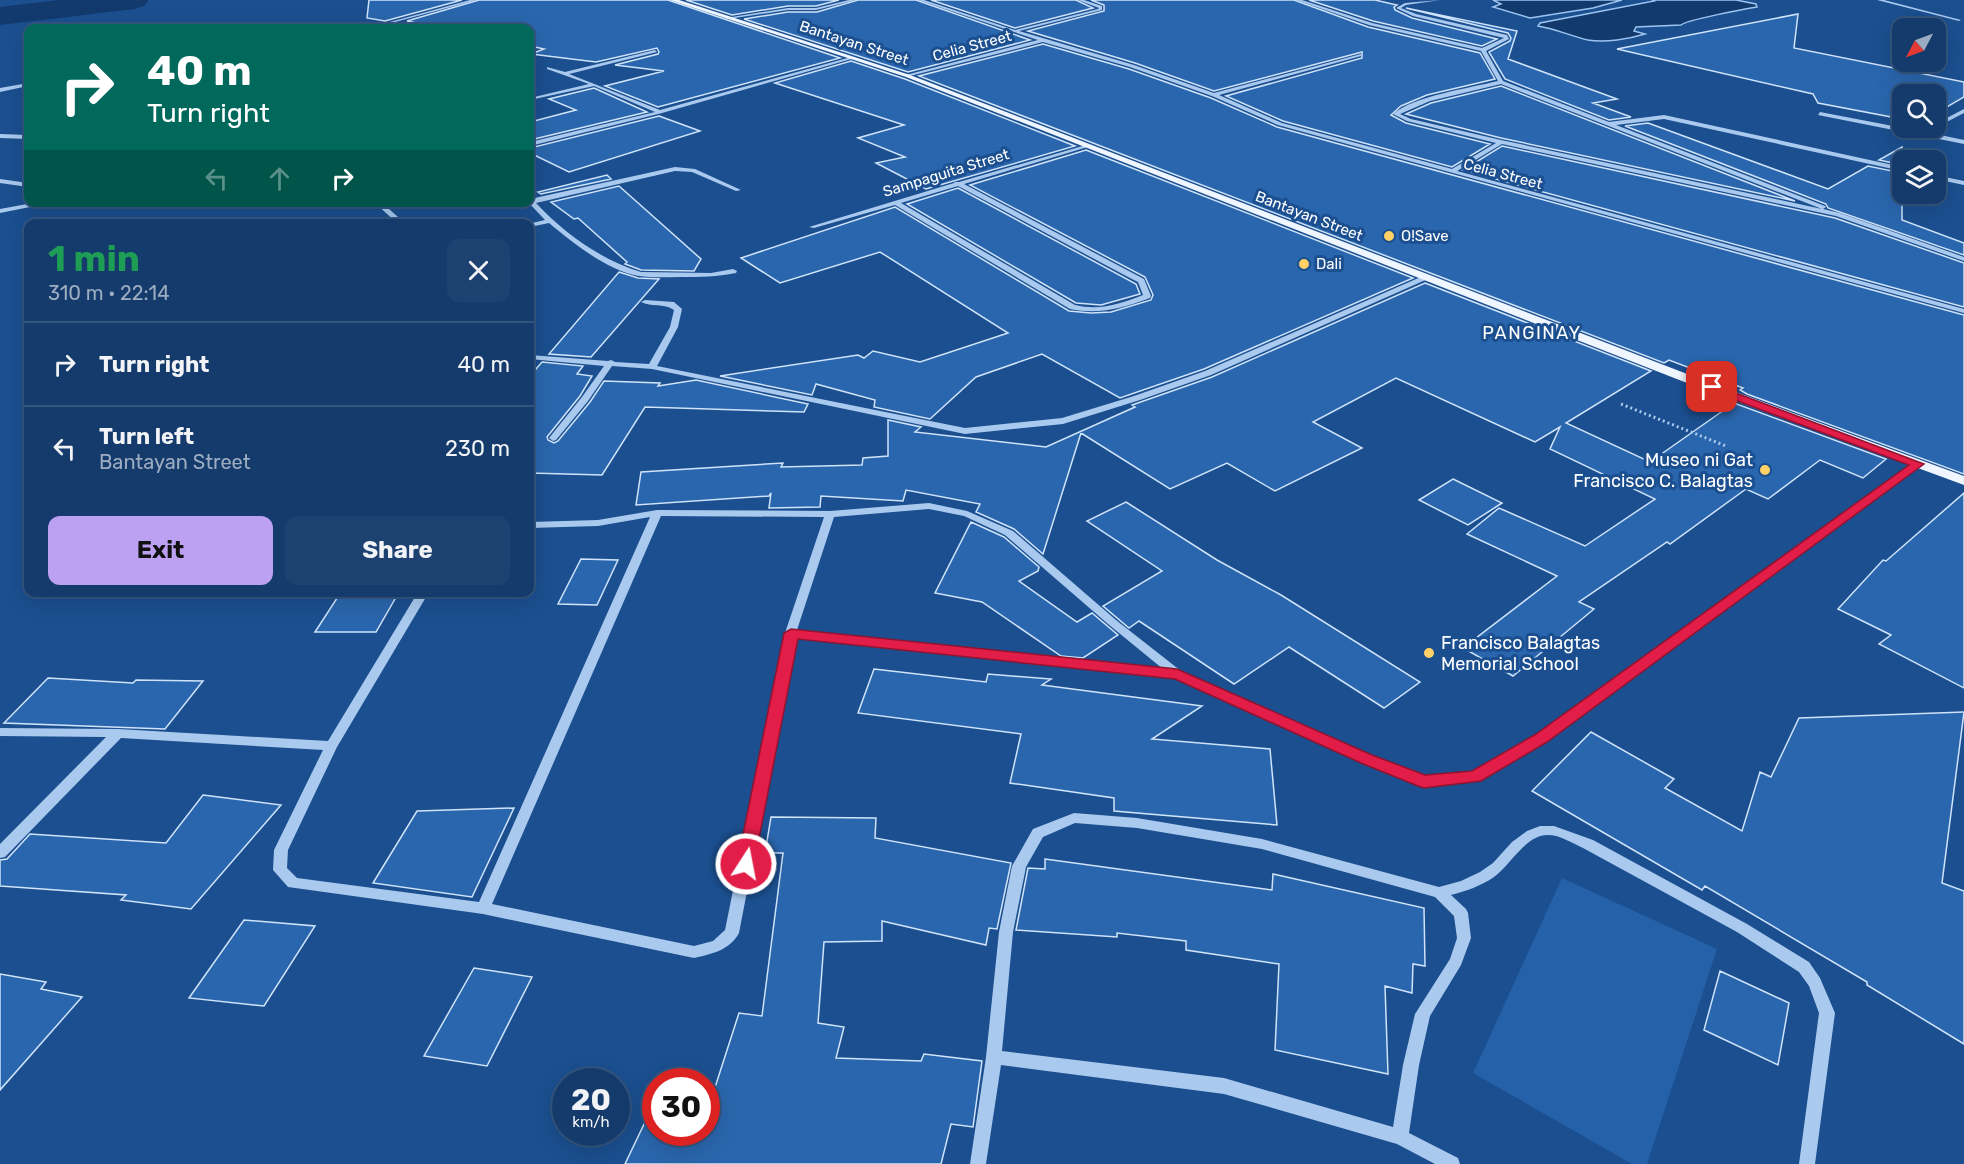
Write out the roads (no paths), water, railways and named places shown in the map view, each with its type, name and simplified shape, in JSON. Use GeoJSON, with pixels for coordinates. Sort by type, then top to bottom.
{"type":"FeatureCollection","features":[{"type":"Feature","properties":{"kind":"main road","name":"Bantayan Street"},"geometry":{"type":"LineString","coordinates":[[673,0],[908,76],[1426,278],[1964,481]]}},
{"type":"Feature","properties":{"kind":"street"},"geometry":{"type":"LineString","coordinates":[[387,24],[475,0]]}},
{"type":"Feature","properties":{"kind":"street"},"geometry":{"type":"LineString","coordinates":[[728,18],[788,9],[816,9],[854,0]]}},
{"type":"Feature","properties":{"kind":"street","name":"Celia Street"},"geometry":{"type":"LineString","coordinates":[[920,0],[1013,31],[1132,66],[1214,95],[1280,124],[1964,311]]}},
{"type":"Feature","properties":{"kind":"street"},"geometry":{"type":"LineString","coordinates":[[1013,31],[1100,10],[1101,7],[1080,0]]}},
{"type":"Feature","properties":{"kind":"street"},"geometry":{"type":"LineString","coordinates":[[1298,0],[1371,24],[1483,50],[1507,38],[1496,32],[1415,15],[1398,8],[1405,4],[1438,0]]}},
{"type":"Feature","properties":{"kind":"street"},"geometry":{"type":"LineString","coordinates":[[1879,0],[1962,20]]}},
{"type":"Feature","properties":{"kind":"street"},"geometry":{"type":"LineString","coordinates":[[396,22],[406,24]]}},
{"type":"Feature","properties":{"kind":"street","name":"Celia Street"},"geometry":{"type":"LineString","coordinates":[[908,76],[1042,40]]}},
{"type":"Feature","properties":{"kind":"street"},"geometry":{"type":"LineString","coordinates":[[1483,50],[1502,82]]}},
{"type":"Feature","properties":{"kind":"street"},"geometry":{"type":"LineString","coordinates":[[562,74],[655,51]]}},
{"type":"Feature","properties":{"kind":"street"},"geometry":{"type":"LineString","coordinates":[[1214,95],[1359,55]]}},
{"type":"Feature","properties":{"kind":"street"},"geometry":{"type":"LineString","coordinates":[[534,143],[660,112],[853,58]]}},
{"type":"Feature","properties":{"kind":"street"},"geometry":{"type":"LineString","coordinates":[[549,68],[660,112]]}},
{"type":"Feature","properties":{"kind":"street"},"geometry":{"type":"LineString","coordinates":[[1839,214],[1501,142],[1409,120],[1396,114],[1400,110],[1415,105],[1502,82],[1839,214],[1964,259]]}},
{"type":"Feature","properties":{"kind":"street"},"geometry":{"type":"LineString","coordinates":[[534,98],[594,84]]}},
{"type":"Feature","properties":{"kind":"street"},"geometry":{"type":"LineString","coordinates":[[0,90],[24,86]]}},
{"type":"Feature","properties":{"kind":"street"},"geometry":{"type":"LineString","coordinates":[[1946,120],[1964,111]]}},
{"type":"Feature","properties":{"kind":"street"},"geometry":{"type":"LineString","coordinates":[[1820,114],[1892,128]]}},
{"type":"Feature","properties":{"kind":"street"},"geometry":{"type":"LineString","coordinates":[[1607,124],[1664,117],[1892,167]]}},
{"type":"Feature","properties":{"kind":"street"},"geometry":{"type":"LineString","coordinates":[[0,136],[24,137]]}},
{"type":"Feature","properties":{"kind":"street"},"geometry":{"type":"LineString","coordinates":[[1944,138],[1964,142]]}},
{"type":"Feature","properties":{"kind":"street"},"geometry":{"type":"LineString","coordinates":[[1450,172],[1501,142]]}},
{"type":"Feature","properties":{"kind":"street","name":"Sampaguita Street"},"geometry":{"type":"LineString","coordinates":[[812,227],[1088,146]]}},
{"type":"Feature","properties":{"kind":"street"},"geometry":{"type":"LineString","coordinates":[[534,200],[675,169],[693,170],[738,190]]}},
{"type":"Feature","properties":{"kind":"street"},"geometry":{"type":"LineString","coordinates":[[1946,179],[1964,183]]}},
{"type":"Feature","properties":{"kind":"street"},"geometry":{"type":"LineString","coordinates":[[0,181],[24,184]]}},
{"type":"Feature","properties":{"kind":"street"},"geometry":{"type":"LineString","coordinates":[[895,202],[1073,307],[1090,312],[1115,308],[1147,296],[1141,282],[1131,275],[957,183]]}},
{"type":"Feature","properties":{"kind":"street"},"geometry":{"type":"LineString","coordinates":[[534,205],[549,221],[611,263],[630,271],[640,274],[711,275],[733,271]]}},
{"type":"Feature","properties":{"kind":"street"},"geometry":{"type":"LineString","coordinates":[[0,211],[24,207]]}},
{"type":"Feature","properties":{"kind":"street"},"geometry":{"type":"LineString","coordinates":[[383,207],[397,219]]}},
{"type":"Feature","properties":{"kind":"street"},"geometry":{"type":"LineString","coordinates":[[534,224],[549,221]]}},
{"type":"Feature","properties":{"kind":"street"},"geometry":{"type":"LineString","coordinates":[[534,357],[611,362],[652,368],[965,431],[1063,421],[1208,373],[1426,278]]}},
{"type":"Feature","properties":{"kind":"street"},"geometry":{"type":"LineString","coordinates":[[645,302],[671,304],[678,309],[674,327],[652,368]]}},
{"type":"Feature","properties":{"kind":"street"},"geometry":{"type":"LineString","coordinates":[[553,438],[611,362]]}},
{"type":"Feature","properties":{"kind":"street"},"geometry":{"type":"LineString","coordinates":[[534,525],[598,523],[657,513],[830,514],[929,506],[967,514],[1009,533],[1112,622],[1177,674],[1424,782],[1476,777],[1542,738],[1918,464]]}},
{"type":"Feature","properties":{"kind":"street"},"geometry":{"type":"LineString","coordinates":[[483,908],[657,513]]}},
{"type":"Feature","properties":{"kind":"street"},"geometry":{"type":"LineString","coordinates":[[421,597],[331,746],[281,849],[280,870],[293,883],[483,908],[694,952],[717,946],[732,933],[791,633],[830,514]]}},
{"type":"Feature","properties":{"kind":"street"},"geometry":{"type":"LineString","coordinates":[[791,633],[1177,674]]}},
{"type":"Feature","properties":{"kind":"street"},"geometry":{"type":"LineString","coordinates":[[0,732],[118,733],[331,746]]}},
{"type":"Feature","properties":{"kind":"street"},"geometry":{"type":"LineString","coordinates":[[0,853],[118,733]]}},
{"type":"Feature","properties":{"kind":"street"},"geometry":{"type":"LineString","coordinates":[[978,1164],[994,1057],[1006,932],[1019,866],[1038,833],[1074,818],[1137,823],[1262,844],[1439,893],[1461,913],[1464,938],[1456,961],[1423,1014],[1411,1065],[1400,1137]]}},
{"type":"Feature","properties":{"kind":"street"},"geometry":{"type":"LineString","coordinates":[[1439,893],[1468,886],[1493,871],[1521,842],[1534,834],[1548,830],[1568,835],[1588,844],[1742,928],[1804,967],[1815,983],[1827,1013],[1807,1164]]}},
{"type":"Feature","properties":{"kind":"street"},"geometry":{"type":"LineString","coordinates":[[994,1057],[1224,1086],[1400,1137],[1452,1164]]}},
{"type":"Feature","properties":{"kind":"waterway"},"geometry":{"type":"LineString","coordinates":[[0,16],[134,0]]}},
{"type":"Feature","properties":{"kind":"place","name":"O!Save"},"geometry":{"type":"Point","coordinates":[1389,236]}},
{"type":"Feature","properties":{"kind":"place","name":"Dali"},"geometry":{"type":"Point","coordinates":[1304,264]}},
{"type":"Feature","properties":{"kind":"place","name":"Museo ni Gat Francisco C. Balagtas"},"geometry":{"type":"Point","coordinates":[1765,470]}},
{"type":"Feature","properties":{"kind":"place","name":"Francisco Balagtas Memorial School"},"geometry":{"type":"Point","coordinates":[1429,653]}},
{"type":"Feature","properties":{"kind":"district","name":"PANGINAY"},"geometry":{"type":"Point","coordinates":[1532,333]}}]}
